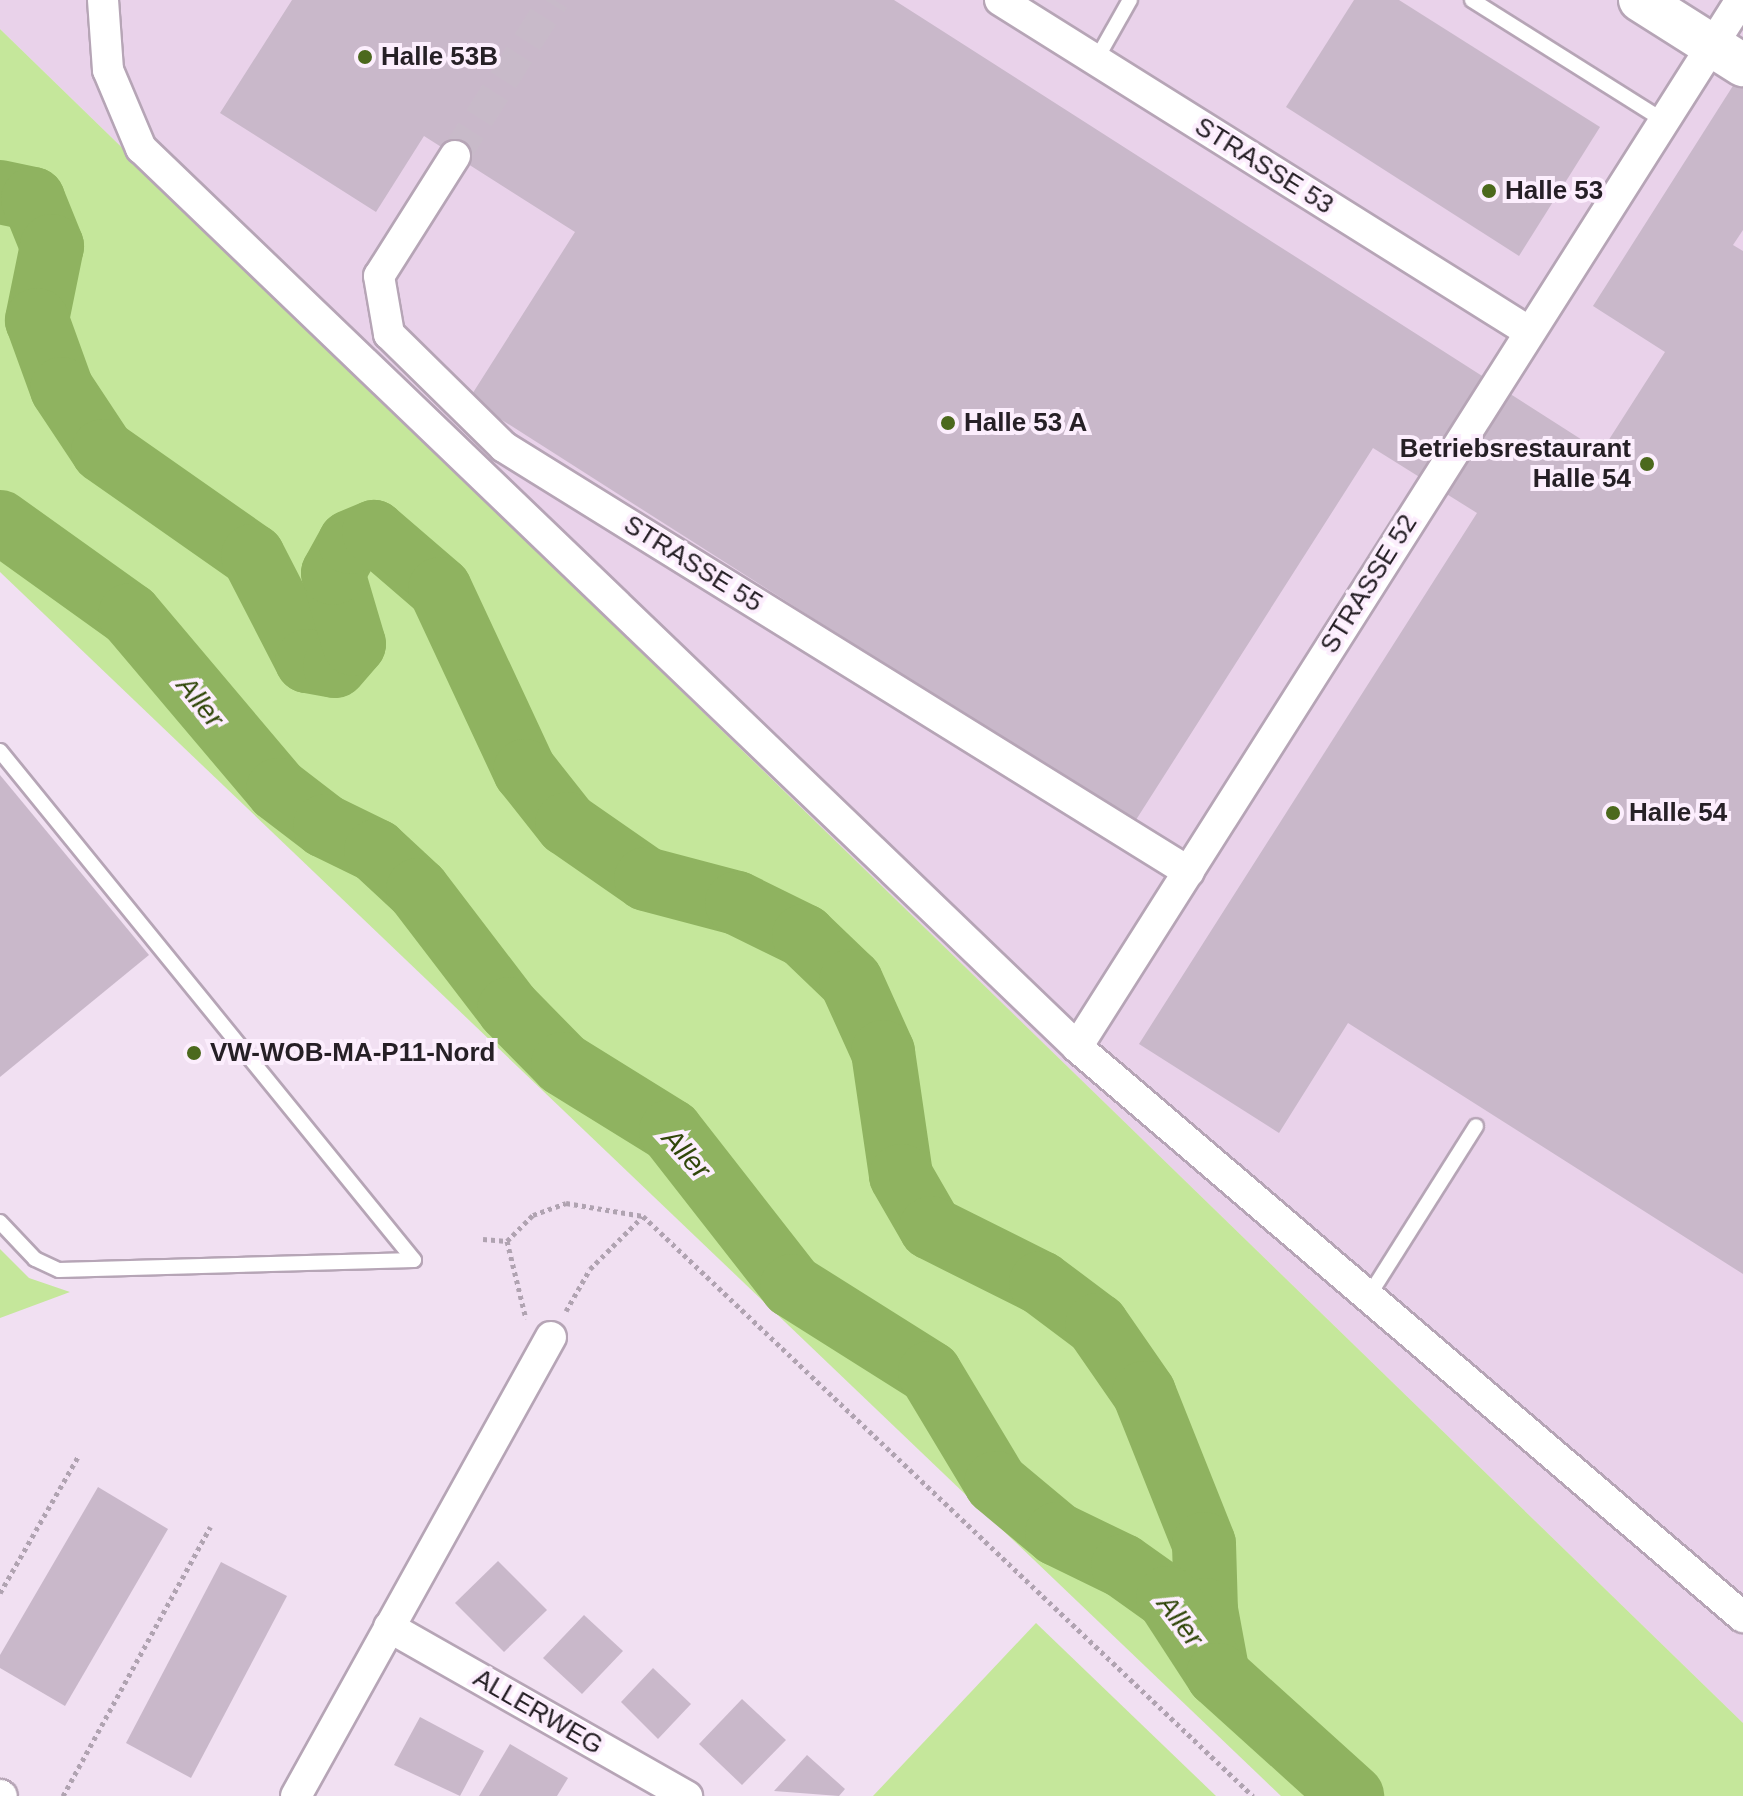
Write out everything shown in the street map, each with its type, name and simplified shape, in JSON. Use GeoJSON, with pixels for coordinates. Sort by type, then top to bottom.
{"type":"FeatureCollection","features":[{"type":"Feature","properties":{"kind":"street"},"geometry":{"type":"LineString","coordinates":[[103,0],[108,70],[141,148],[1077,1047],[1743,1617]]}},
{"type":"Feature","properties":{"kind":"street","name":"STRASSE 53"},"geometry":{"type":"LineString","coordinates":[[1000,0],[1528,331]]}},
{"type":"Feature","properties":{"kind":"street"},"geometry":{"type":"LineString","coordinates":[[1640,0],[1728,56]]}},
{"type":"Feature","properties":{"kind":"street","name":"STRASSE 52"},"geometry":{"type":"LineString","coordinates":[[1077,1047],[1528,331],[1664,121],[1728,56],[1741,0]]}},
{"type":"Feature","properties":{"kind":"street","name":"STRASSE 55"},"geometry":{"type":"LineString","coordinates":[[455,156],[379,276],[389,334],[504,447],[1189,872]]}},
{"type":"Feature","properties":{"kind":"street"},"geometry":{"type":"LineString","coordinates":[[296,1796],[551,1337]]}},
{"type":"Feature","properties":{"kind":"street","name":"ALLERWEG"},"geometry":{"type":"LineString","coordinates":[[389,1627],[687,1796]]}},
{"type":"Feature","properties":{"kind":"lane"},"geometry":{"type":"LineString","coordinates":[[1096,60],[1130,0]]}},
{"type":"Feature","properties":{"kind":"lane"},"geometry":{"type":"LineString","coordinates":[[1472,0],[1664,121]]}},
{"type":"Feature","properties":{"kind":"lane"},"geometry":{"type":"LineString","coordinates":[[0,751],[414,1260],[59,1270],[35,1259],[0,1222]]}},
{"type":"Feature","properties":{"kind":"lane"},"geometry":{"type":"LineString","coordinates":[[1368,1298],[1476,1126]]}},
{"type":"Feature","properties":{"kind":"path"},"geometry":{"type":"LineString","coordinates":[[483,1239],[507,1241],[548,1206],[590,1202],[643,1216],[1253,1796]]}},
{"type":"Feature","properties":{"kind":"path"},"geometry":{"type":"LineString","coordinates":[[551,1337],[590,1269],[643,1216]]}},
{"type":"Feature","properties":{"kind":"path"},"geometry":{"type":"LineString","coordinates":[[507,1241],[520,1289]]}},
{"type":"Feature","properties":{"kind":"path"},"geometry":{"type":"LineString","coordinates":[[0,1593],[79,1455]]}},
{"type":"Feature","properties":{"kind":"path"},"geometry":{"type":"LineString","coordinates":[[63,1796],[210,1527]]}},
{"type":"Feature","properties":{"kind":"shaded area"},"geometry":{"type":"Polygon","coordinates":[[[0,0],[1743,0],[1743,1723],[0,29],[0,0]]]}},
{"type":"Feature","properties":{"kind":"green space"},"geometry":{"type":"Polygon","coordinates":[[[0,29],[1743,1723],[1743,1796],[1281,1796],[0,572],[0,29]]]}},
{"type":"Feature","properties":{"kind":"green space"},"geometry":{"type":"Polygon","coordinates":[[[0,1249],[29,1278],[70,1292],[0,1318],[0,1249]]]}},
{"type":"Feature","properties":{"kind":"green space"},"geometry":{"type":"Polygon","coordinates":[[[1036,1623],[1216,1796],[873,1796],[1036,1623]]]}},
{"type":"Feature","properties":{"kind":"building"},"geometry":{"type":"Polygon","coordinates":[[[292,0],[894,0],[1601,452],[1665,352],[1593,306],[1743,70],[1743,230],[1733,245],[1743,251],[1743,1274],[1348,1023],[1279,1133],[1139,1044],[1477,513],[1373,448],[1134,823],[469,399],[575,232],[424,136],[376,212],[220,113],[292,0]]]}},
{"type":"Feature","properties":{"kind":"building","name":"Halle 53"},"geometry":{"type":"Polygon","coordinates":[[[1354,0],[1399,0],[1600,127],[1519,256],[1286,107],[1354,0]]]}},
{"type":"Feature","properties":{"kind":"building"},"geometry":{"type":"Polygon","coordinates":[[[0,775],[149,955],[0,1077],[0,775]]]}},
{"type":"Feature","properties":{"kind":"building"},"geometry":{"type":"Polygon","coordinates":[[[98,1487],[168,1529],[65,1706],[0,1668],[0,1655],[98,1487]]]}},
{"type":"Feature","properties":{"kind":"building"},"geometry":{"type":"Polygon","coordinates":[[[498,1561],[547,1610],[504,1652],[455,1603],[498,1561]]]}},
{"type":"Feature","properties":{"kind":"building"},"geometry":{"type":"Polygon","coordinates":[[[221,1562],[287,1596],[191,1778],[126,1743],[221,1562]]]}},
{"type":"Feature","properties":{"kind":"building"},"geometry":{"type":"Polygon","coordinates":[[[584,1615],[623,1651],[582,1694],[543,1658],[584,1615]]]}},
{"type":"Feature","properties":{"kind":"building"},"geometry":{"type":"Polygon","coordinates":[[[653,1668],[691,1704],[658,1739],[621,1702],[653,1668]]]}},
{"type":"Feature","properties":{"kind":"building"},"geometry":{"type":"Polygon","coordinates":[[[742,1699],[786,1740],[742,1785],[699,1744],[742,1699]]]}},
{"type":"Feature","properties":{"kind":"building"},"geometry":{"type":"Polygon","coordinates":[[[420,1717],[484,1751],[460,1796],[394,1765],[420,1717]]]}},
{"type":"Feature","properties":{"kind":"building"},"geometry":{"type":"Polygon","coordinates":[[[510,1744],[568,1778],[557,1796],[479,1796],[510,1744]]]}},
{"type":"Feature","properties":{"kind":"building"},"geometry":{"type":"Polygon","coordinates":[[[807,1755],[845,1789],[839,1796],[774,1791],[807,1755]]]}},
{"type":"Feature","properties":{"kind":"waterway"},"geometry":{"type":"LineString","coordinates":[[0,192],[33,199],[52,246],[37,320],[62,389],[103,451],[253,556],[307,661],[335,666],[354,644],[333,573],[350,542],[374,532],[440,589],[525,771],[567,824],[646,879],[737,903],[804,936],[851,981],[883,1052],[901,1176],[931,1228],[1041,1283],[1097,1325],[1144,1393],[1204,1544],[1206,1610],[1218,1675]]}},
{"type":"Feature","properties":{"kind":"waterway","name":"Aller"},"geometry":{"type":"LineString","coordinates":[[0,522],[130,615],[278,790],[325,826],[376,851],[418,890],[509,1009],[563,1064],[671,1131],[792,1286],[930,1373],[996,1483],[1057,1534],[1123,1566],[1168,1598],[1218,1675],[1352,1796]]}},
{"type":"Feature","properties":{"kind":"tunnel"},"geometry":{"type":"LineString","coordinates":[[455,156],[554,0]]}},
{"type":"Feature","properties":{"kind":"place","name":"Halle 53B"},"geometry":{"type":"Point","coordinates":[365,57]}},
{"type":"Feature","properties":{"kind":"place","name":"Halle 53"},"geometry":{"type":"Point","coordinates":[1489,191]}},
{"type":"Feature","properties":{"kind":"place","name":"Halle 53 A"},"geometry":{"type":"Point","coordinates":[948,423]}},
{"type":"Feature","properties":{"kind":"place","name":"Betriebsrestaurant Halle 54"},"geometry":{"type":"Point","coordinates":[1647,464]}},
{"type":"Feature","properties":{"kind":"place","name":"Halle 54"},"geometry":{"type":"Point","coordinates":[1613,813]}},
{"type":"Feature","properties":{"kind":"place","name":"VW-WOB-MA-P11-Nord"},"geometry":{"type":"Point","coordinates":[194,1053]}}]}
